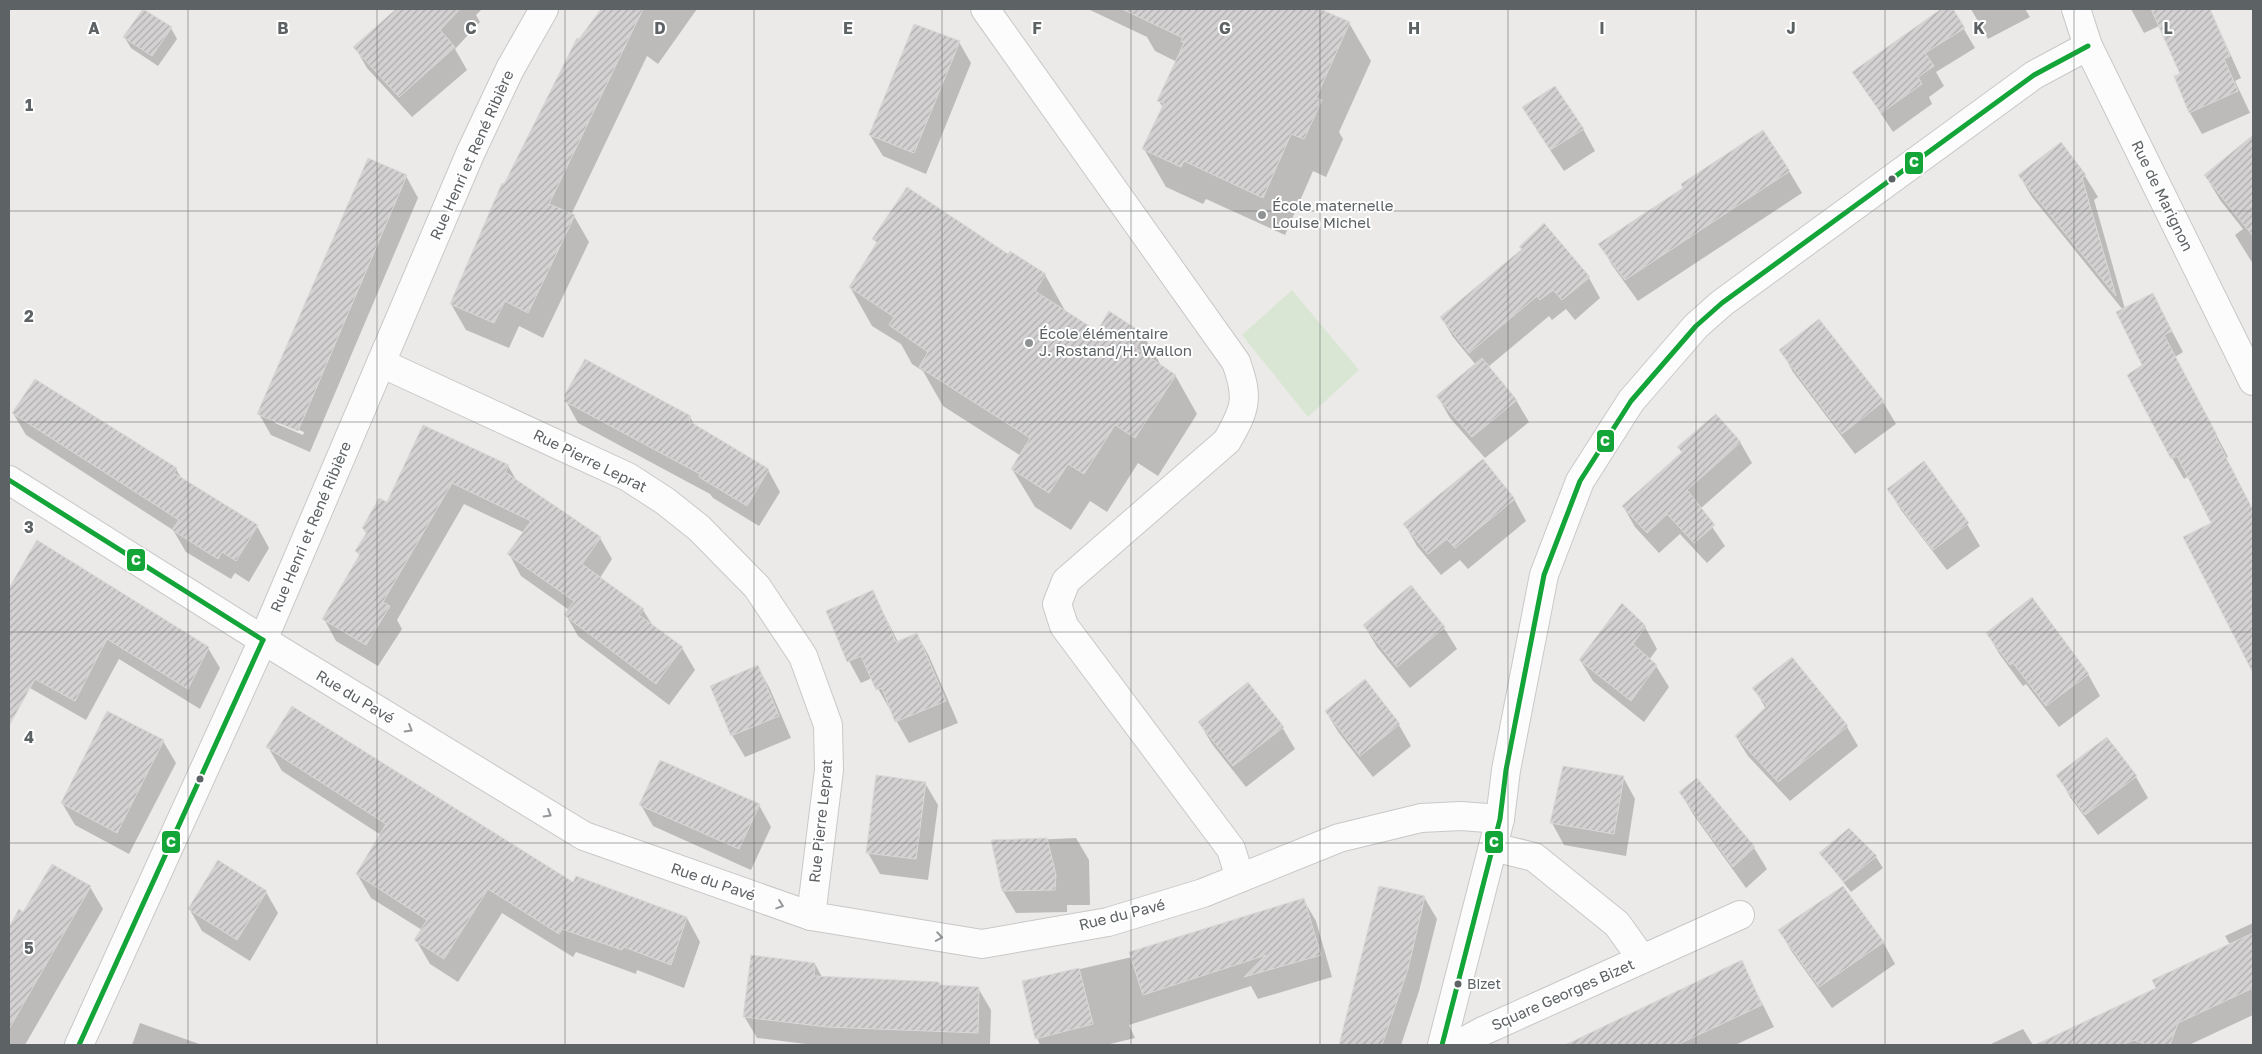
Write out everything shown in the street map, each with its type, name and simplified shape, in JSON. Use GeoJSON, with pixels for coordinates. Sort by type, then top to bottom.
{"type":"FeatureCollection","features":[{"type":"Feature","properties":{"kind":"street","name":"Rue Henri et René Ribière"},"geometry":{"type":"LineString","coordinates":[[79,1045],[263,640],[470,154],[510,69],[544,9]]}},
{"type":"Feature","properties":{"kind":"street"},"geometry":{"type":"LineString","coordinates":[[985,9],[1236,362],[1245,387],[1242,415],[1227,441],[1066,581],[1058,604],[1064,626],[1231,849],[1240,878]]}},
{"type":"Feature","properties":{"kind":"street","name":"Rue de Marignon"},"geometry":{"type":"LineString","coordinates":[[2076,9],[2088,46],[2253,381]]}},
{"type":"Feature","properties":{"kind":"street"},"geometry":{"type":"LineString","coordinates":[[1442,1045],[1500,819],[1506,770],[1544,575],[1580,481],[1631,401],[1696,326],[1722,303],[2034,75],[2088,46]]}},
{"type":"Feature","properties":{"kind":"street","name":"Rue Pierre Leprat"},"geometry":{"type":"LineString","coordinates":[[382,363],[628,477],[665,501],[699,528],[758,587],[803,656],[828,725],[829,770],[811,916]]}},
{"type":"Feature","properties":{"kind":"street","name":"Rue du Pavé"},"geometry":{"type":"LineString","coordinates":[[9,480],[263,640],[584,836],[811,916],[982,944],[1108,922],[1203,893],[1339,838],[1420,818],[1461,816],[1500,819]]}},
{"type":"Feature","properties":{"kind":"street","name":"Square Georges Bizet"},"geometry":{"type":"LineString","coordinates":[[1493,847],[1534,857],[1617,924],[1642,959]]}},
{"type":"Feature","properties":{"kind":"street","name":"Square Georges Bizet"},"geometry":{"type":"LineString","coordinates":[[1457,1045],[1483,1031],[1740,915]]}},
{"type":"Feature","properties":{"kind":"green space"},"geometry":{"type":"Polygon","coordinates":[[[1292,290],[1359,370],[1308,417],[1242,335],[1292,290]]]}},
{"type":"Feature","properties":{"kind":"building"},"geometry":{"type":"Polygon","coordinates":[[[143,9],[172,27],[152,56],[123,37],[143,9]]]}},
{"type":"Feature","properties":{"kind":"building"},"geometry":{"type":"Polygon","coordinates":[[[396,9],[460,9],[440,30],[455,47],[399,97],[353,47],[396,9]]]}},
{"type":"Feature","properties":{"kind":"building"},"geometry":{"type":"Polygon","coordinates":[[[601,9],[643,9],[549,204],[575,215],[528,313],[505,301],[494,323],[450,304],[502,183],[504,184],[577,38],[579,39],[601,9]]]}},
{"type":"Feature","properties":{"kind":"building"},"geometry":{"type":"Polygon","coordinates":[[[1122,9],[1320,9],[1350,22],[1316,98],[1322,100],[1304,139],[1291,134],[1263,198],[1184,161],[1181,167],[1142,149],[1164,103],[1157,101],[1184,43],[1181,41],[1183,38],[1122,9]]]}},
{"type":"Feature","properties":{"kind":"building"},"geometry":{"type":"Polygon","coordinates":[[[1941,9],[1953,9],[1965,28],[1925,53],[1934,66],[1918,77],[1922,84],[1881,113],[1852,72],[1941,9]]]}},
{"type":"Feature","properties":{"kind":"building"},"geometry":{"type":"Polygon","coordinates":[[[2151,9],[2210,9],[2230,56],[2224,59],[2238,91],[2189,113],[2174,76],[2180,74],[2151,9]]]}},
{"type":"Feature","properties":{"kind":"building"},"geometry":{"type":"Polygon","coordinates":[[[914,24],[960,41],[914,153],[869,135],[914,24]]]}},
{"type":"Feature","properties":{"kind":"building"},"geometry":{"type":"Polygon","coordinates":[[[1555,86],[1584,129],[1550,150],[1522,107],[1555,86]]]}},
{"type":"Feature","properties":{"kind":"building"},"geometry":{"type":"Polygon","coordinates":[[[1763,130],[1790,171],[1625,280],[1598,244],[1683,188],[1681,184],[1763,130]]]}},
{"type":"Feature","properties":{"kind":"building"},"geometry":{"type":"Polygon","coordinates":[[[2253,135],[2253,236],[2204,175],[2253,135]]]}},
{"type":"Feature","properties":{"kind":"building"},"geometry":{"type":"Polygon","coordinates":[[[2061,142],[2086,175],[2082,178],[2116,296],[2018,175],[2061,142]]]}},
{"type":"Feature","properties":{"kind":"building"},"geometry":{"type":"Polygon","coordinates":[[[368,158],[407,175],[298,431],[257,414],[368,158]]]}},
{"type":"Feature","properties":{"kind":"building"},"geometry":{"type":"Polygon","coordinates":[[[907,187],[1008,254],[1010,251],[1046,274],[1035,291],[1097,331],[1109,311],[1144,334],[1136,348],[1176,375],[1135,438],[1115,425],[1084,474],[1068,464],[1049,493],[1011,469],[1030,438],[919,367],[928,352],[889,325],[894,317],[849,287],[877,242],[872,239],[907,187]]]}},
{"type":"Feature","properties":{"kind":"building"},"geometry":{"type":"Polygon","coordinates":[[[1544,223],[1590,277],[1562,300],[1553,290],[1540,300],[1537,296],[1469,353],[1440,317],[1522,249],[1519,247],[1544,223]]]}},
{"type":"Feature","properties":{"kind":"building"},"geometry":{"type":"Polygon","coordinates":[[[2153,293],[2172,331],[2164,335],[2217,435],[2215,436],[2253,510],[2253,673],[2183,537],[2211,523],[2177,456],[2171,459],[2127,375],[2142,365],[2116,312],[2153,293]]]}},
{"type":"Feature","properties":{"kind":"building"},"geometry":{"type":"Polygon","coordinates":[[[1819,319],[1884,401],[1842,434],[1779,350],[1819,319]]]}},
{"type":"Feature","properties":{"kind":"building"},"geometry":{"type":"Polygon","coordinates":[[[1482,358],[1517,400],[1472,437],[1436,396],[1482,358]]]}},
{"type":"Feature","properties":{"kind":"building"},"geometry":{"type":"Polygon","coordinates":[[[585,359],[691,416],[689,421],[769,469],[747,506],[699,477],[700,474],[564,401],[567,397],[564,396],[585,359]]]}},
{"type":"Feature","properties":{"kind":"building"},"geometry":{"type":"Polygon","coordinates":[[[35,379],[177,468],[174,473],[258,525],[236,561],[222,552],[218,559],[172,530],[179,520],[12,413],[35,379]]]}},
{"type":"Feature","properties":{"kind":"building"},"geometry":{"type":"Polygon","coordinates":[[[1716,414],[1741,442],[1687,490],[1715,525],[1694,543],[1667,514],[1647,533],[1622,506],[1682,452],[1677,447],[1716,414]]]}},
{"type":"Feature","properties":{"kind":"building"},"geometry":{"type":"Polygon","coordinates":[[[423,425],[509,465],[505,472],[601,537],[582,564],[644,609],[639,615],[683,647],[656,684],[564,615],[574,601],[507,554],[531,521],[452,483],[383,602],[390,606],[366,645],[322,619],[360,554],[355,551],[367,532],[362,528],[379,498],[387,502],[423,425]]]}},
{"type":"Feature","properties":{"kind":"building"},"geometry":{"type":"Polygon","coordinates":[[[1483,459],[1515,499],[1455,548],[1447,539],[1428,554],[1403,524],[1483,459]]]}},
{"type":"Feature","properties":{"kind":"building"},"geometry":{"type":"Polygon","coordinates":[[[1924,461],[1969,523],[1933,550],[1887,489],[1924,461]]]}},
{"type":"Feature","properties":{"kind":"building"},"geometry":{"type":"Polygon","coordinates":[[[37,540],[209,647],[188,689],[107,639],[75,701],[35,679],[9,726],[9,588],[37,540]]]}},
{"type":"Feature","properties":{"kind":"building"},"geometry":{"type":"Polygon","coordinates":[[[1411,585],[1445,627],[1397,667],[1363,625],[1411,585]]]}},
{"type":"Feature","properties":{"kind":"building"},"geometry":{"type":"Polygon","coordinates":[[[873,590],[896,642],[917,633],[946,701],[895,722],[882,688],[876,690],[861,656],[847,662],[826,611],[873,590]]]}},
{"type":"Feature","properties":{"kind":"building"},"geometry":{"type":"Polygon","coordinates":[[[2032,597],[2089,674],[2046,706],[2013,663],[2010,665],[1986,633],[2032,597]]]}},
{"type":"Feature","properties":{"kind":"building"},"geometry":{"type":"Polygon","coordinates":[[[1622,603],[1646,626],[1633,644],[1657,665],[1631,701],[1579,660],[1622,603]]]}},
{"type":"Feature","properties":{"kind":"building"},"geometry":{"type":"Polygon","coordinates":[[[1792,657],[1848,726],[1778,782],[1735,736],[1767,706],[1752,688],[1792,657]]]}},
{"type":"Feature","properties":{"kind":"building"},"geometry":{"type":"Polygon","coordinates":[[[758,665],[779,716],[731,736],[710,686],[758,665]]]}},
{"type":"Feature","properties":{"kind":"building"},"geometry":{"type":"Polygon","coordinates":[[[1365,679],[1400,724],[1360,756],[1325,711],[1365,679]]]}},
{"type":"Feature","properties":{"kind":"building"},"geometry":{"type":"Polygon","coordinates":[[[1248,682],[1284,727],[1233,766],[1198,722],[1248,682]]]}},
{"type":"Feature","properties":{"kind":"building"},"geometry":{"type":"Polygon","coordinates":[[[292,706],[573,882],[576,876],[687,917],[671,965],[624,947],[622,950],[562,929],[559,934],[488,889],[444,959],[414,940],[427,920],[356,874],[386,824],[266,747],[292,706]]]}},
{"type":"Feature","properties":{"kind":"building"},"geometry":{"type":"Polygon","coordinates":[[[107,711],[164,740],[117,833],[61,803],[107,711]]]}},
{"type":"Feature","properties":{"kind":"building"},"geometry":{"type":"Polygon","coordinates":[[[2107,737],[2137,776],[2085,815],[2056,775],[2107,737]]]}},
{"type":"Feature","properties":{"kind":"building"},"geometry":{"type":"Polygon","coordinates":[[[660,760],[760,804],[739,849],[639,805],[660,760]]]}},
{"type":"Feature","properties":{"kind":"building"},"geometry":{"type":"Polygon","coordinates":[[[1563,766],[1624,776],[1614,834],[1550,823],[1563,766]]]}},
{"type":"Feature","properties":{"kind":"building"},"geometry":{"type":"Polygon","coordinates":[[[876,775],[926,782],[916,859],[866,853],[876,775]]]}},
{"type":"Feature","properties":{"kind":"building"},"geometry":{"type":"Polygon","coordinates":[[[1697,778],[1755,847],[1733,867],[1679,792],[1697,778]]]}},
{"type":"Feature","properties":{"kind":"building"},"geometry":{"type":"Polygon","coordinates":[[[1849,828],[1877,856],[1844,882],[1819,853],[1849,828]]]}},
{"type":"Feature","properties":{"kind":"building"},"geometry":{"type":"Polygon","coordinates":[[[1047,838],[1056,875],[1055,890],[1002,891],[991,840],[1047,838]]]}},
{"type":"Feature","properties":{"kind":"building"},"geometry":{"type":"Polygon","coordinates":[[[218,860],[267,891],[237,940],[188,909],[218,860]]]}},
{"type":"Feature","properties":{"kind":"building"},"geometry":{"type":"Polygon","coordinates":[[[52,864],[91,886],[9,1029],[9,927],[19,909],[23,912],[52,864]]]}},
{"type":"Feature","properties":{"kind":"building"},"geometry":{"type":"Polygon","coordinates":[[[1379,886],[1425,896],[1408,969],[1382,1045],[1339,1045],[1379,886]]]}},
{"type":"Feature","properties":{"kind":"building"},"geometry":{"type":"Polygon","coordinates":[[[1843,886],[1884,942],[1819,987],[1778,930],[1843,886]]]}},
{"type":"Feature","properties":{"kind":"building"},"geometry":{"type":"Polygon","coordinates":[[[1304,898],[1321,955],[1244,977],[1266,955],[1143,995],[1129,952],[1304,898]]]}},
{"type":"Feature","properties":{"kind":"building"},"geometry":{"type":"Polygon","coordinates":[[[2253,933],[2253,988],[2178,1023],[2170,1045],[2147,1045],[2134,1040],[2122,1045],[2035,1045],[2156,988],[2152,980],[2253,933]]]}},
{"type":"Feature","properties":{"kind":"building"},"geometry":{"type":"Polygon","coordinates":[[[751,955],[815,963],[814,976],[939,982],[940,985],[979,987],[978,1033],[827,1027],[743,1017],[751,955]]]}},
{"type":"Feature","properties":{"kind":"building"},"geometry":{"type":"Polygon","coordinates":[[[1742,960],[1762,1005],[1677,1045],[1565,1045],[1742,960]]]}},
{"type":"Feature","properties":{"kind":"building"},"geometry":{"type":"Polygon","coordinates":[[[1079,968],[1093,1024],[1035,1039],[1022,981],[1079,968]]]}},
{"type":"Feature","properties":{"kind":"transit line","name":"C"},"geometry":{"type":"LineString","coordinates":[[1442,1045],[1500,819],[1506,770],[1544,575],[1580,481],[1631,401],[1696,326],[1722,303],[2034,75],[2088,46]]}},
{"type":"Feature","properties":{"kind":"transit line","name":"C"},"geometry":{"type":"LineString","coordinates":[[9,480],[263,640]]}},
{"type":"Feature","properties":{"kind":"transit line","name":"C"},"geometry":{"type":"LineString","coordinates":[[79,1045],[263,640]]}},
{"type":"Feature","properties":{"kind":"place","name":"École maternelle Louise Michel"},"geometry":{"type":"Point","coordinates":[1262,215]}},
{"type":"Feature","properties":{"kind":"place","name":"École élémentaire J. Rostand/H. Wallon"},"geometry":{"type":"Point","coordinates":[1029,343]}},
{"type":"Feature","properties":{"kind":"place","name":"Bizet"},"geometry":{"type":"Point","coordinates":[1458,984]}}]}
